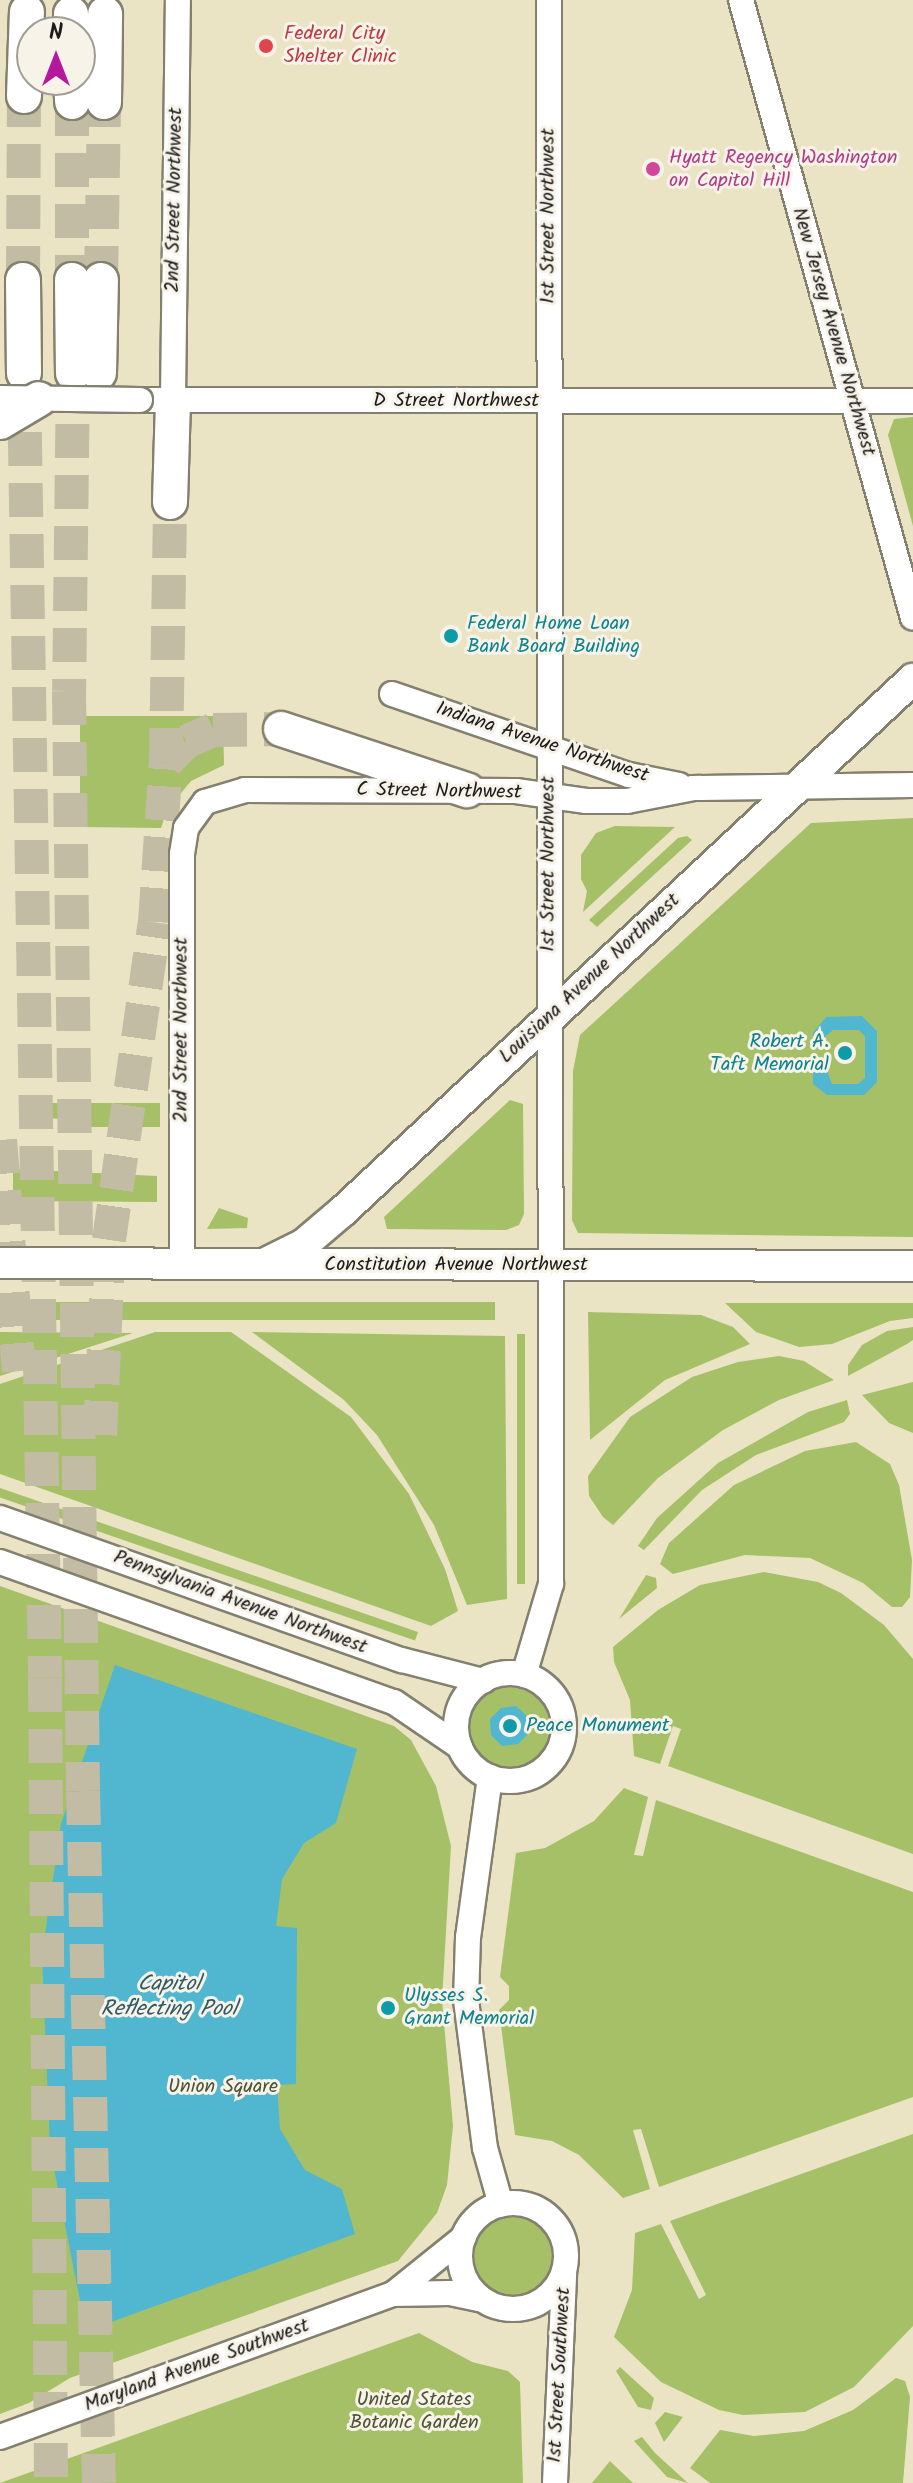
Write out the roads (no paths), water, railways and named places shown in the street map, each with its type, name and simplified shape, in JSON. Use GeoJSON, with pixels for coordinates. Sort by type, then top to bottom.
{"type":"FeatureCollection","features":[{"type":"Feature","properties":{"kind":"highway"},"geometry":{"type":"LineString","coordinates":[[27,12],[27,16]]}},
{"type":"Feature","properties":{"kind":"highway"},"geometry":{"type":"LineString","coordinates":[[96,46],[105,14]]}},
{"type":"Feature","properties":{"kind":"highway"},"geometry":{"type":"LineString","coordinates":[[0,422],[31,386],[23,280]]}},
{"type":"Feature","properties":{"kind":"highway"},"geometry":{"type":"LineString","coordinates":[[86,280],[86,373]]}},
{"type":"Feature","properties":{"kind":"highway"},"geometry":{"type":"LineString","coordinates":[[156,400],[170,502]]}},
{"type":"Feature","properties":{"kind":"highway"},"geometry":{"type":"LineString","coordinates":[[281,729],[467,790]]}},
{"type":"Feature","properties":{"kind":"main road","name":"Louisiana Avenue Northwest"},"geometry":{"type":"LineString","coordinates":[[259,1265],[315,1235],[913,679]]}},
{"type":"Feature","properties":{"kind":"main road","name":"Constitution Avenue Northwest"},"geometry":{"type":"LineString","coordinates":[[0,1263],[913,1266]]}},
{"type":"Feature","properties":{"kind":"street","name":"2nd Street Northwest"},"geometry":{"type":"LineString","coordinates":[[156,400],[178,0]]}},
{"type":"Feature","properties":{"kind":"street","name":"1st Street Northwest"},"geometry":{"type":"LineString","coordinates":[[524,1675],[551,1584],[549,0]]}},
{"type":"Feature","properties":{"kind":"street","name":"New Jersey Avenue Northwest"},"geometry":{"type":"LineString","coordinates":[[741,0],[913,618]]}},
{"type":"Feature","properties":{"kind":"street","name":"D Street Northwest"},"geometry":{"type":"LineString","coordinates":[[0,398],[31,386],[156,400],[913,401]]}},
{"type":"Feature","properties":{"kind":"street","name":"Indiana Avenue Northwest"},"geometry":{"type":"LineString","coordinates":[[392,694],[629,775],[693,788]]}},
{"type":"Feature","properties":{"kind":"street","name":"C Street Northwest"},"geometry":{"type":"LineString","coordinates":[[205,802],[245,790],[467,790],[627,801],[693,788],[913,785]]}},
{"type":"Feature","properties":{"kind":"street","name":"2nd Street Northwest"},"geometry":{"type":"LineString","coordinates":[[182,1264],[182,854],[186,828],[205,802]]}},
{"type":"Feature","properties":{"kind":"street","name":"Pennsylvania Avenue Northwest"},"geometry":{"type":"LineString","coordinates":[[0,1518],[402,1660],[483,1681]]}},
{"type":"Feature","properties":{"kind":"street","name":"Pennsylvania Avenue Northwest"},"geometry":{"type":"LineString","coordinates":[[0,1562],[394,1702],[460,1747]]}},
{"type":"Feature","properties":{"kind":"street"},"geometry":{"type":"LineString","coordinates":[[503,1674],[524,1675],[544,1685],[558,1702],[563,1738],[552,1761],[533,1776],[512,1781],[490,1777],[472,1765],[460,1747],[459,1710],[483,1681],[503,1674]]}},
{"type":"Feature","properties":{"kind":"street"},"geometry":{"type":"LineString","coordinates":[[490,1777],[468,1937],[466,2010],[485,2148],[501,2205]]}},
{"type":"Feature","properties":{"kind":"street"},"geometry":{"type":"LineString","coordinates":[[501,2205],[531,2207],[544,2214],[562,2238],[565,2266],[556,2286],[531,2306],[510,2309],[483,2300],[462,2273],[464,2237],[481,2213],[501,2205]]}},
{"type":"Feature","properties":{"kind":"street","name":"Maryland Avenue Southwest"},"geometry":{"type":"LineString","coordinates":[[0,2437],[393,2294],[464,2237]]}},
{"type":"Feature","properties":{"kind":"street","name":"1st Street Southwest"},"geometry":{"type":"LineString","coordinates":[[555,2483],[565,2266]]}},
{"type":"Feature","properties":{"kind":"street","name":"Maryland Avenue Southwest"},"geometry":{"type":"LineString","coordinates":[[393,2294],[450,2293],[483,2300]]}},
{"type":"Feature","properties":{"kind":"water"},"geometry":{"type":"Polygon","coordinates":[[[862,1016],[877,1031],[877,1082],[864,1095],[827,1095],[813,1084],[813,1065],[825,1065],[832,1084],[858,1084],[865,1078],[865,1036],[859,1030],[833,1030],[825,1037],[825,1048],[813,1048],[813,1033],[826,1017],[862,1016]]]}},
{"type":"Feature","properties":{"kind":"water","name":"Capitol Reflecting Pool"},"geometry":{"type":"Polygon","coordinates":[[[115,1665],[357,1749],[336,1823],[304,1843],[282,1879],[276,1926],[297,1928],[296,2084],[277,2085],[280,2129],[305,2170],[342,2189],[355,2234],[86,2331],[50,2148],[42,1955],[61,1824],[115,1665]]]}},
{"type":"Feature","properties":{"kind":"water"},"geometry":{"type":"Polygon","coordinates":[[[516,1706],[528,1717],[530,1732],[518,1744],[502,1746],[491,1735],[490,1719],[501,1708],[516,1706]]]}},
{"type":"Feature","properties":{"kind":"tunnel"},"geometry":{"type":"LineString","coordinates":[[23,280],[24,96]]}},
{"type":"Feature","properties":{"kind":"tunnel"},"geometry":{"type":"LineString","coordinates":[[72,102],[72,280]]}},
{"type":"Feature","properties":{"kind":"tunnel"},"geometry":{"type":"LineString","coordinates":[[101,280],[104,102]]}},
{"type":"Feature","properties":{"kind":"tunnel"},"geometry":{"type":"LineString","coordinates":[[73,373],[69,691],[83,1791],[99,2483]]}},
{"type":"Feature","properties":{"kind":"tunnel"},"geometry":{"type":"LineString","coordinates":[[24,381],[45,1678],[51,2483]]}},
{"type":"Feature","properties":{"kind":"tunnel"},"geometry":{"type":"LineString","coordinates":[[100,1435],[109,1240],[155,922],[166,762],[170,502]]}},
{"type":"Feature","properties":{"kind":"tunnel"},"geometry":{"type":"LineString","coordinates":[[166,762],[186,742],[213,730],[281,729]]}},
{"type":"Feature","properties":{"kind":"tunnel"},"geometry":{"type":"LineString","coordinates":[[0,1140],[19,1371]]}},
{"type":"Feature","properties":{"kind":"place","name":"Federal City Shelter Clinic"},"geometry":{"type":"Point","coordinates":[266,46]}},
{"type":"Feature","properties":{"kind":"place","name":"Hyatt Regency Washington on Capitol Hill"},"geometry":{"type":"Point","coordinates":[653,169]}},
{"type":"Feature","properties":{"kind":"place","name":"Federal Home Loan Bank Board Building"},"geometry":{"type":"Point","coordinates":[451,636]}},
{"type":"Feature","properties":{"kind":"place","name":"Robert A. Taft Memorial"},"geometry":{"type":"Point","coordinates":[845,1053]}},
{"type":"Feature","properties":{"kind":"place","name":"Peace Monument"},"geometry":{"type":"Point","coordinates":[510,1726]}},
{"type":"Feature","properties":{"kind":"place","name":"Ulysses S. Grant Memorial"},"geometry":{"type":"Point","coordinates":[388,2008]}},
{"type":"Feature","properties":{"kind":"park label","name":"Union Square"},"geometry":{"type":"Point","coordinates":[223,2087]}},
{"type":"Feature","properties":{"kind":"park label","name":"United States Botanic Garden"},"geometry":{"type":"Point","coordinates":[414,2412]}}]}
